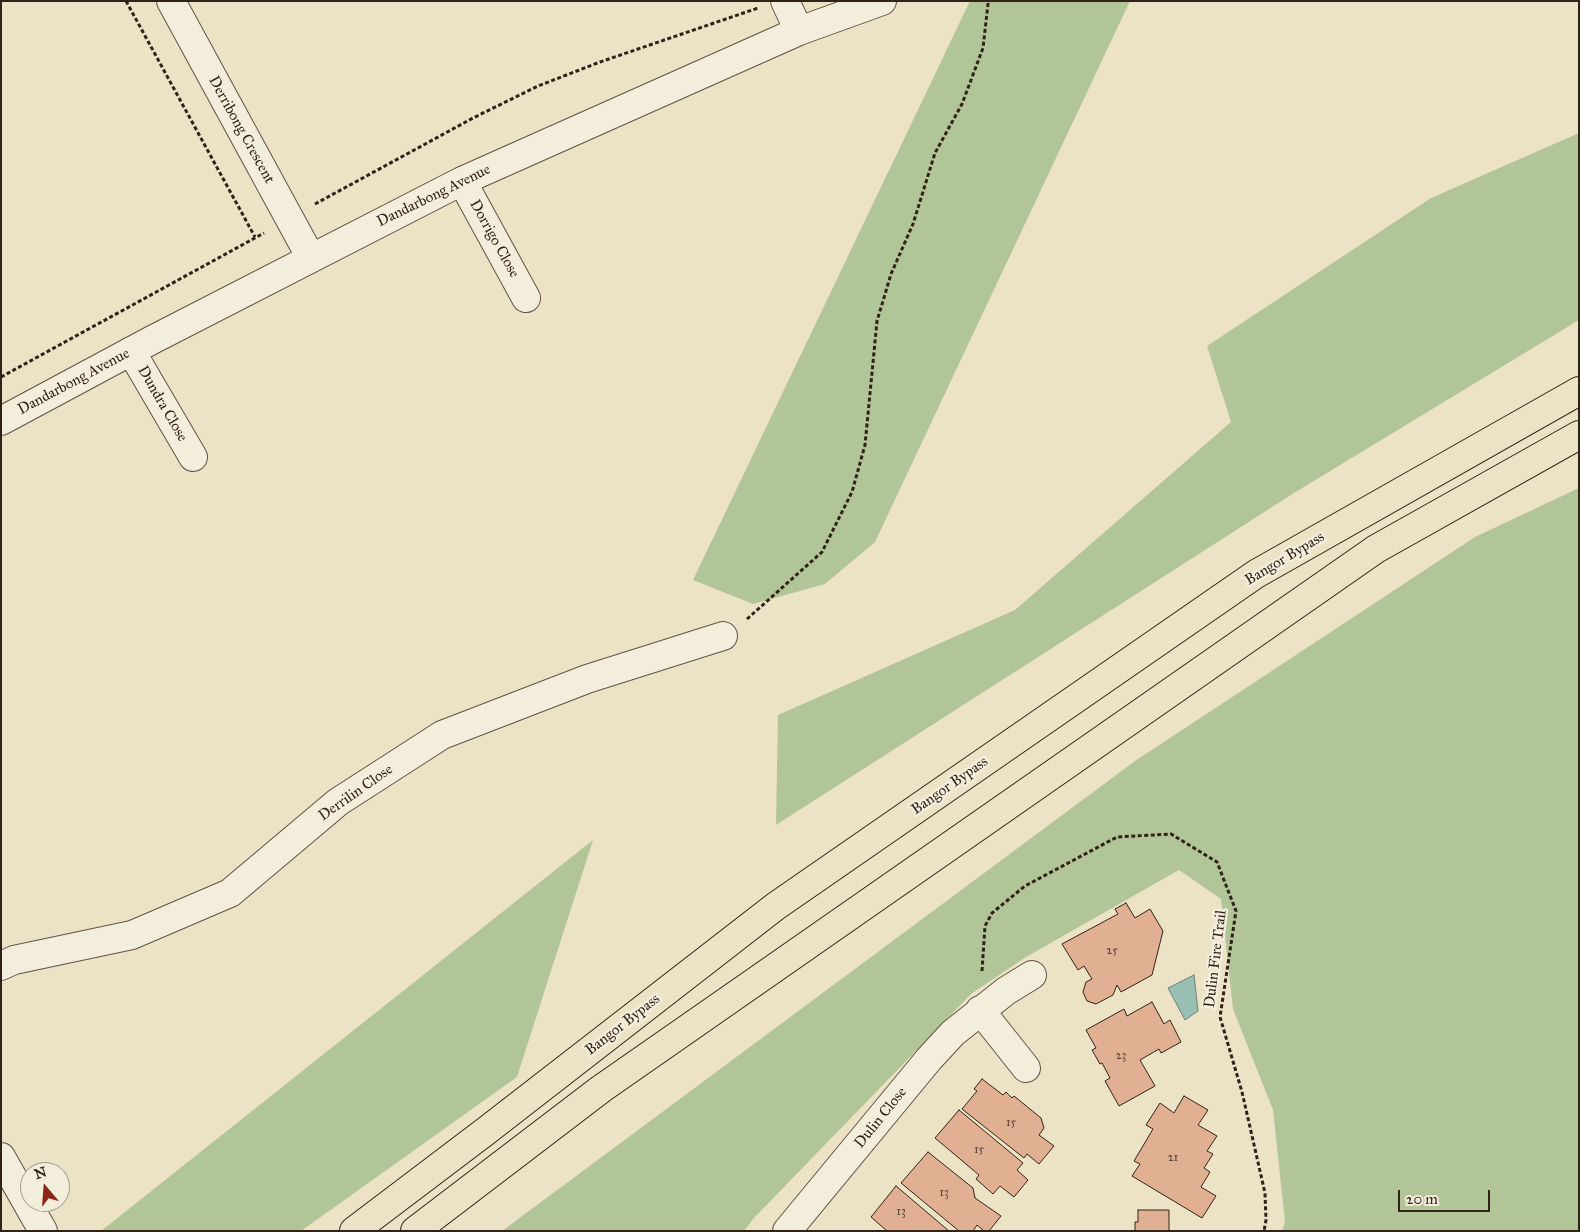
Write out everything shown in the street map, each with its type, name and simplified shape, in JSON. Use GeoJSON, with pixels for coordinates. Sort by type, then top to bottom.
{"type":"FeatureCollection","features":[{"type":"Feature","properties":{"kind":"main road","name":"Bangor Bypass"},"geometry":{"type":"LineString","coordinates":[[354,1231],[776,906],[1256,574],[1579,392]]}},
{"type":"Feature","properties":{"kind":"main road"},"geometry":{"type":"LineString","coordinates":[[415,1231],[601,1089],[1376,549],[1579,435]]}},
{"type":"Feature","properties":{"kind":"street","name":"Derribong Crescent"},"geometry":{"type":"LineString","coordinates":[[171,1],[311,258]]}},
{"type":"Feature","properties":{"kind":"street","name":"Dandarbong Avenue"},"geometry":{"type":"LineString","coordinates":[[1,421],[131,351],[462,181],[799,30],[882,1]]}},
{"type":"Feature","properties":{"kind":"street"},"geometry":{"type":"LineString","coordinates":[[772,4],[799,30]]}},
{"type":"Feature","properties":{"kind":"street","name":"Dorrigo Close"},"geometry":{"type":"LineString","coordinates":[[462,181],[526,298]]}},
{"type":"Feature","properties":{"kind":"street","name":"Dundra Close"},"geometry":{"type":"LineString","coordinates":[[131,351],[193,457]]}},
{"type":"Feature","properties":{"kind":"street","name":"Derrilin Close"},"geometry":{"type":"LineString","coordinates":[[1,966],[14,960],[132,935],[230,892],[338,802],[442,735],[587,679],[723,636]]}},
{"type":"Feature","properties":{"kind":"street","name":"Dulin Close"},"geometry":{"type":"LineString","coordinates":[[787,1231],[929,1059],[953,1033],[980,1010],[1032,975]]}},
{"type":"Feature","properties":{"kind":"street"},"geometry":{"type":"LineString","coordinates":[[980,1010],[1026,1068]]}},
{"type":"Feature","properties":{"kind":"street"},"geometry":{"type":"LineString","coordinates":[[1,1157],[43,1231]]}},
{"type":"Feature","properties":{"kind":"path"},"geometry":{"type":"LineString","coordinates":[[126,1],[256,238]]}},
{"type":"Feature","properties":{"kind":"path"},"geometry":{"type":"LineString","coordinates":[[723,636],[753,614],[822,552],[852,492],[865,445],[877,321],[935,153],[962,104],[983,48],[987,1]]}},
{"type":"Feature","properties":{"kind":"path"},"geometry":{"type":"LineString","coordinates":[[1,377],[473,118],[538,86],[600,62],[772,4]]}},
{"type":"Feature","properties":{"kind":"path","name":"Dulin Fire Trail"},"geometry":{"type":"LineString","coordinates":[[980,1010],[985,926],[992,913],[1025,886],[1117,837],[1171,834],[1217,862],[1236,911],[1220,1017],[1242,1092],[1265,1194],[1266,1220],[1264,1231]]}},
{"type":"Feature","properties":{"kind":"green space"},"geometry":{"type":"Polygon","coordinates":[[[970,1],[1130,1],[875,542],[825,584],[753,604],[693,580],[970,1]]]}},
{"type":"Feature","properties":{"kind":"green space"},"geometry":{"type":"Polygon","coordinates":[[[1579,133],[1579,320],[1294,493],[776,825],[778,715],[1015,610],[1231,422],[1207,346],[1431,198],[1579,133]]]}},
{"type":"Feature","properties":{"kind":"green space"},"geometry":{"type":"Polygon","coordinates":[[[1579,488],[1579,1231],[1282,1231],[1285,1222],[1273,1110],[1233,1009],[1221,899],[1179,870],[1026,957],[971,994],[754,1218],[744,1231],[502,1231],[1135,761],[1475,537],[1579,488]]]}},
{"type":"Feature","properties":{"kind":"green space"},"geometry":{"type":"Polygon","coordinates":[[[593,840],[517,1077],[301,1231],[101,1231],[593,840]]]}},
{"type":"Feature","properties":{"kind":"water"},"geometry":{"type":"Polygon","coordinates":[[[1194,975],[1198,1011],[1185,1020],[1168,988],[1194,975]]]}},
{"type":"Feature","properties":{"kind":"building"},"geometry":{"type":"Polygon","coordinates":[[[1126,903],[1135,918],[1150,909],[1163,931],[1152,975],[1121,992],[1117,985],[1113,995],[1096,1004],[1087,1001],[1083,992],[1086,982],[1092,979],[1084,966],[1078,970],[1062,944],[1118,914],[1115,909],[1126,903]]]}},
{"type":"Feature","properties":{"kind":"building"},"geometry":{"type":"Polygon","coordinates":[[[1152,1002],[1164,1024],[1170,1020],[1181,1042],[1161,1053],[1159,1049],[1140,1060],[1155,1086],[1119,1106],[1105,1081],[1110,1078],[1092,1050],[1096,1048],[1086,1030],[1124,1009],[1127,1016],[1152,1002]]]}},
{"type":"Feature","properties":{"kind":"building"},"geometry":{"type":"Polygon","coordinates":[[[982,1079],[1003,1095],[1006,1092],[1012,1098],[1014,1096],[1041,1118],[1044,1128],[1039,1135],[1054,1146],[1039,1164],[1027,1154],[1024,1158],[962,1109],[977,1091],[974,1089],[982,1079]]]}},
{"type":"Feature","properties":{"kind":"building"},"geometry":{"type":"Polygon","coordinates":[[[1184,1096],[1208,1110],[1198,1125],[1217,1136],[1207,1151],[1213,1154],[1204,1168],[1210,1172],[1201,1187],[1216,1196],[1202,1218],[1132,1176],[1140,1164],[1134,1161],[1153,1129],[1146,1125],[1160,1103],[1174,1113],[1184,1096]]]}},
{"type":"Feature","properties":{"kind":"building"},"geometry":{"type":"Polygon","coordinates":[[[959,1110],[1023,1163],[1017,1170],[1028,1180],[1014,1197],[1000,1186],[993,1194],[976,1179],[979,1175],[935,1138],[959,1110]]]}},
{"type":"Feature","properties":{"kind":"building"},"geometry":{"type":"Polygon","coordinates":[[[928,1152],[973,1188],[975,1198],[1001,1216],[989,1231],[984,1231],[977,1225],[973,1231],[959,1231],[901,1183],[928,1152]]]}},
{"type":"Feature","properties":{"kind":"building"},"geometry":{"type":"Polygon","coordinates":[[[896,1186],[949,1231],[887,1231],[871,1217],[896,1186]]]}},
{"type":"Feature","properties":{"kind":"building"},"geometry":{"type":"Polygon","coordinates":[[[1138,1210],[1169,1210],[1169,1231],[1135,1231],[1135,1222],[1138,1222],[1138,1210]]]}}]}
